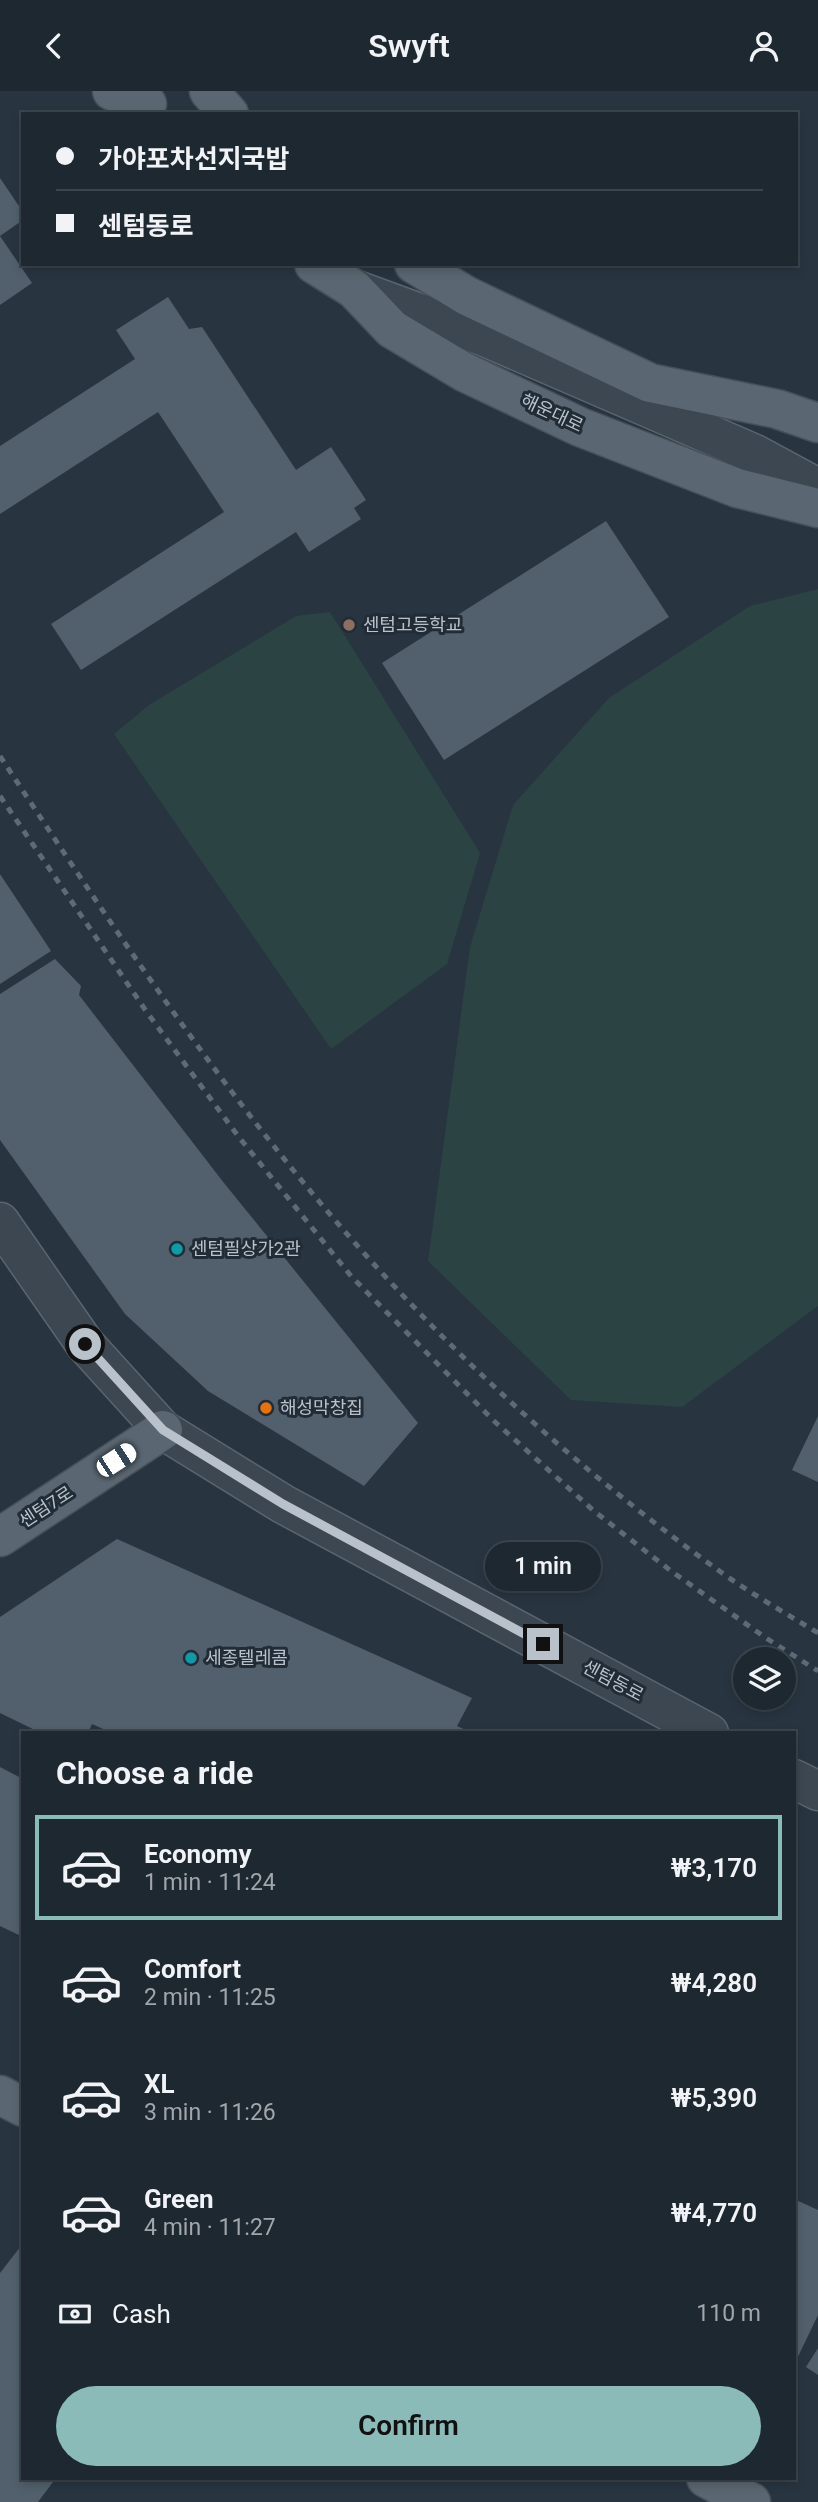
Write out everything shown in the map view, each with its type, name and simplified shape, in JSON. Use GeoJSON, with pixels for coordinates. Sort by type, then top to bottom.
{"type":"FeatureCollection","features":[{"type":"Feature","properties":{"kind":"main road"},"geometry":{"type":"LineString","coordinates":[[112,91],[146,103]]}},
{"type":"Feature","properties":{"kind":"main road"},"geometry":{"type":"LineString","coordinates":[[209,91],[227,112]]}},
{"type":"Feature","properties":{"kind":"main road","name":"해운대로"},"geometry":{"type":"LineString","coordinates":[[317,266],[354,289],[392,329],[464,372],[580,427],[737,488],[818,509]]}},
{"type":"Feature","properties":{"kind":"main road"},"geometry":{"type":"LineString","coordinates":[[417,266],[467,296],[650,383],[777,409],[818,423]]}},
{"type":"Feature","properties":{"kind":"main road","name":"센텀7로"},"geometry":{"type":"LineString","coordinates":[[0,1537],[163,1430]]}},
{"type":"Feature","properties":{"kind":"main road"},"geometry":{"type":"LineString","coordinates":[[0,2095],[21,2107]]}},
{"type":"Feature","properties":{"kind":"main road"},"geometry":{"type":"LineString","coordinates":[[709,2480],[751,2502]]}},
{"type":"Feature","properties":{"kind":"street"},"geometry":{"type":"LineString","coordinates":[[354,289],[498,342],[755,454],[818,488]]}},
{"type":"Feature","properties":{"kind":"street"},"geometry":{"type":"LineString","coordinates":[[650,383],[818,462]]}},
{"type":"Feature","properties":{"kind":"street","name":"센텀동로"},"geometry":{"type":"LineString","coordinates":[[0,1222],[85,1344],[163,1430],[283,1504],[705,1731]]}},
{"type":"Feature","properties":{"kind":"street"},"geometry":{"type":"LineString","coordinates":[[796,1780],[818,1791]]}},
{"type":"Feature","properties":{"kind":"green space"},"geometry":{"type":"Polygon","coordinates":[[[818,589],[818,1306],[682,1407],[571,1400],[428,1261],[470,947],[513,805],[609,698],[750,606],[818,589]]]}},
{"type":"Feature","properties":{"kind":"green space"},"geometry":{"type":"Polygon","coordinates":[[[330,612],[480,853],[447,964],[331,1049],[114,734],[149,705],[296,616],[330,612]]]}},
{"type":"Feature","properties":{"kind":"building"},"geometry":{"type":"Polygon","coordinates":[[[0,178],[21,209],[21,221],[0,236],[0,178]]]}},
{"type":"Feature","properties":{"kind":"building"},"geometry":{"type":"Polygon","coordinates":[[[0,236],[32,283],[0,305],[0,236]]]}},
{"type":"Feature","properties":{"kind":"building"},"geometry":{"type":"Polygon","coordinates":[[[168,297],[189,329],[202,327],[296,470],[331,447],[366,500],[354,508],[361,519],[309,552],[296,532],[81,670],[51,624],[224,512],[158,412],[0,514],[0,446],[135,359],[116,330],[168,297]]]}},
{"type":"Feature","properties":{"kind":"building"},"geometry":{"type":"Polygon","coordinates":[[[606,521],[669,617],[444,760],[382,663],[606,521]]]}},
{"type":"Feature","properties":{"kind":"building"},"geometry":{"type":"Polygon","coordinates":[[[0,874],[51,951],[0,984],[0,874]]]}},
{"type":"Feature","properties":{"kind":"building","name":"센텀필상가2관"},"geometry":{"type":"Polygon","coordinates":[[[55,959],[81,986],[79,995],[224,1183],[418,1423],[364,1486],[208,1391],[125,1314],[0,1140],[0,994],[55,959]]]}},
{"type":"Feature","properties":{"kind":"building"},"geometry":{"type":"Polygon","coordinates":[[[818,1416],[818,1482],[792,1470],[818,1416]]]}},
{"type":"Feature","properties":{"kind":"building","name":"세종텔레콤"},"geometry":{"type":"Polygon","coordinates":[[[117,1539],[472,1698],[457,1726],[468,1731],[108,1731],[92,1724],[89,1731],[37,1731],[0,1713],[0,1617],[117,1539]]]}},
{"type":"Feature","properties":{"kind":"building"},"geometry":{"type":"Polygon","coordinates":[[[0,1767],[21,1778],[21,1936],[0,1926],[0,1767]]]}},
{"type":"Feature","properties":{"kind":"building"},"geometry":{"type":"Polygon","coordinates":[[[796,2200],[818,2210],[818,2315],[796,2361],[796,2200]]]}},
{"type":"Feature","properties":{"kind":"building"},"geometry":{"type":"Polygon","coordinates":[[[21,2246],[21,2480],[54,2480],[38,2502],[0,2502],[0,2273],[21,2246]]]}},
{"type":"Feature","properties":{"kind":"building"},"geometry":{"type":"Polygon","coordinates":[[[818,2348],[818,2375],[806,2367],[818,2348]]]}},
{"type":"Feature","properties":{"kind":"railway"},"geometry":{"type":"LineString","coordinates":[[0,756],[186,1030],[287,1162],[395,1287],[512,1403],[595,1475],[725,1575],[818,1633]]}},
{"type":"Feature","properties":{"kind":"railway"},"geometry":{"type":"LineString","coordinates":[[0,796],[146,1011],[238,1136],[351,1276],[494,1421],[594,1511],[671,1571],[818,1671]]}},
{"type":"Feature","properties":{"kind":"place","name":"센텀고등학교"},"geometry":{"type":"Point","coordinates":[349,625]}},
{"type":"Feature","properties":{"kind":"place","name":"센텀필상가2관"},"geometry":{"type":"Point","coordinates":[177,1249]}},
{"type":"Feature","properties":{"kind":"place","name":"해성막창집"},"geometry":{"type":"Point","coordinates":[266,1408]}},
{"type":"Feature","properties":{"kind":"place","name":"세종텔레콤"},"geometry":{"type":"Point","coordinates":[191,1658]}},
{"type":"Feature","properties":{"kind":"route"},"geometry":{"type":"LineString","coordinates":[[85,1344],[163,1430],[283,1504],[543,1644]]}}]}
